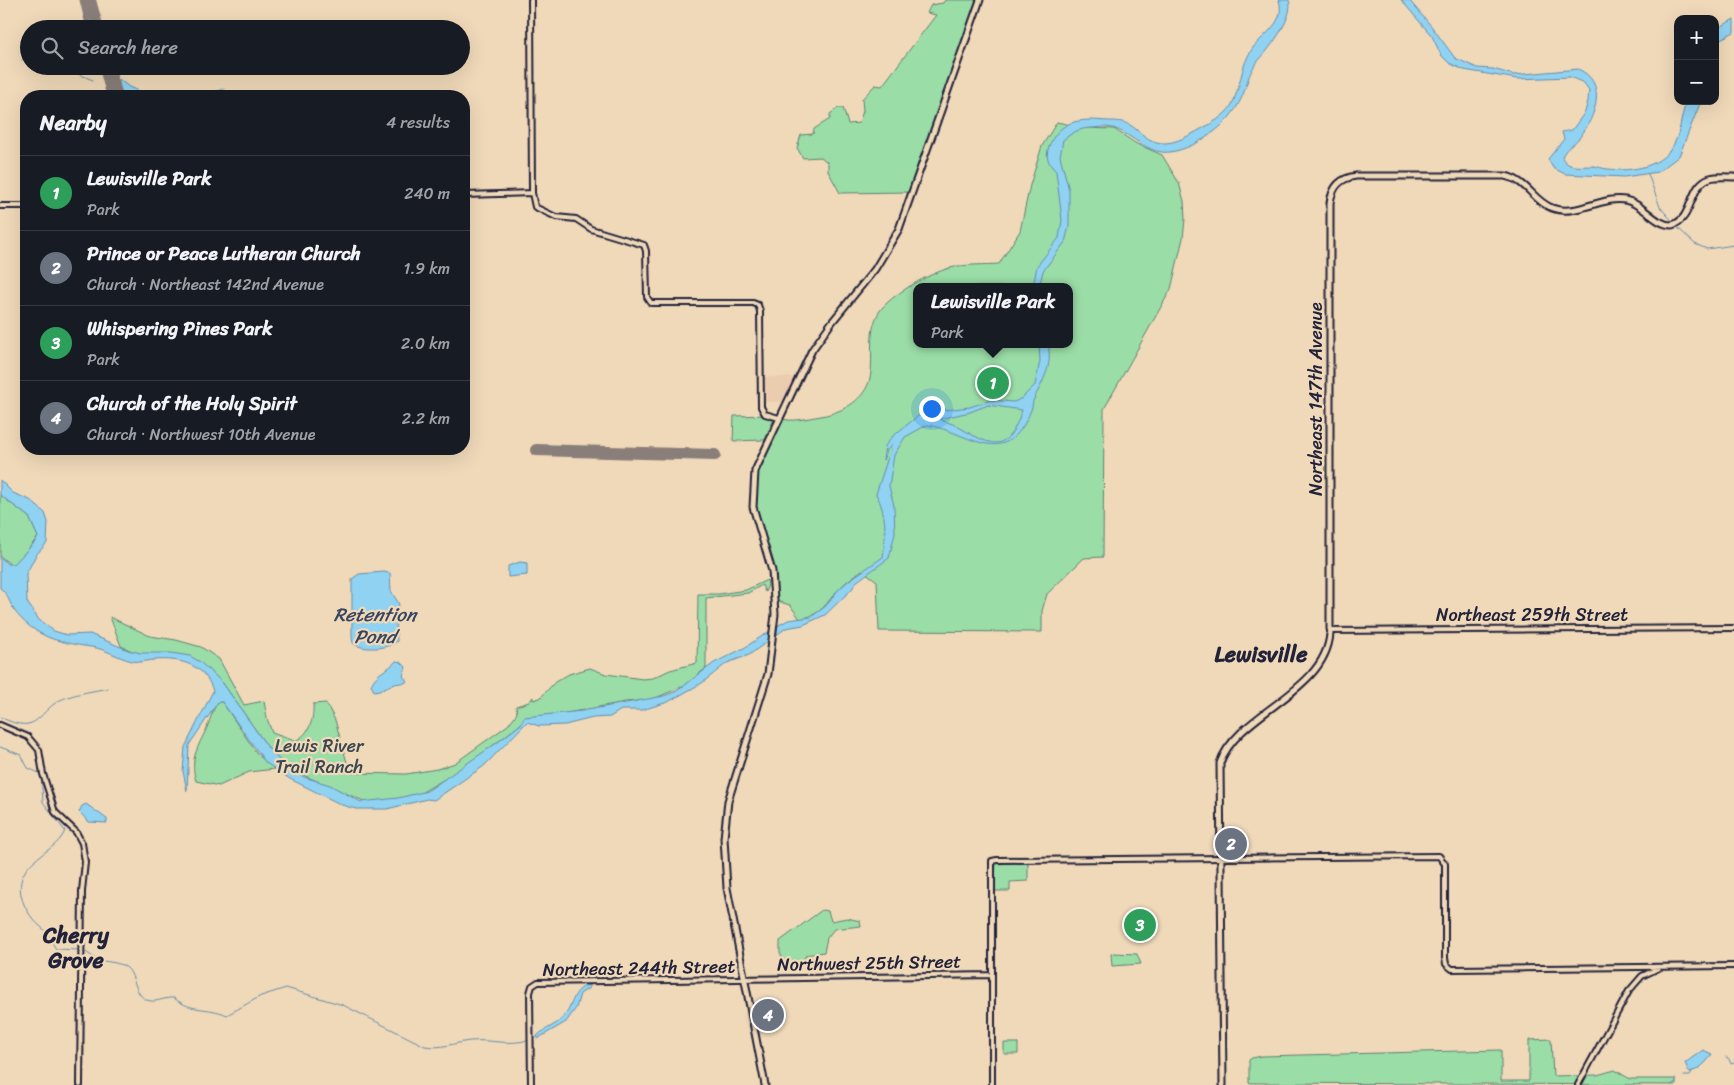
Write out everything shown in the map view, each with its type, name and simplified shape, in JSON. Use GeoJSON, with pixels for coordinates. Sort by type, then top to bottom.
{"type":"FeatureCollection","features":[{"type":"Feature","properties":{"kind":"main road"},"geometry":{"type":"LineString","coordinates":[[765,1085],[726,877],[725,823],[732,785],[767,680],[773,646],[776,601],[773,578],[755,516],[752,492],[756,469],[816,343],[876,269],[897,235],[915,189],[980,0]]}},
{"type":"Feature","properties":{"kind":"main road","name":"Northeast 147th Avenue"},"geometry":{"type":"LineString","coordinates":[[1220,858],[1220,762],[1224,752],[1236,737],[1280,702],[1319,665],[1326,654],[1330,632],[1330,203],[1336,186],[1349,177],[1508,176],[1519,180],[1546,205],[1556,210],[1567,210],[1624,200],[1638,204],[1661,222],[1668,225],[1680,221],[1696,189],[1712,178],[1734,177]]}},
{"type":"Feature","properties":{"kind":"main road"},"geometry":{"type":"LineString","coordinates":[[1220,858],[1222,1085]]}},
{"type":"Feature","properties":{"kind":"street"},"geometry":{"type":"LineString","coordinates":[[531,0],[532,193],[535,207],[542,212],[559,218],[576,219],[590,229],[644,245],[646,251],[647,298],[653,304],[757,304],[760,309],[761,408],[764,413],[779,418]]}},
{"type":"Feature","properties":{"kind":"street"},"geometry":{"type":"LineString","coordinates":[[470,195],[532,193]]}},
{"type":"Feature","properties":{"kind":"street"},"geometry":{"type":"LineString","coordinates":[[0,206],[20,206]]}},
{"type":"Feature","properties":{"kind":"street","name":"Northeast 259th Street"},"geometry":{"type":"LineString","coordinates":[[1330,632],[1734,628]]}},
{"type":"Feature","properties":{"kind":"street"},"geometry":{"type":"LineString","coordinates":[[0,725],[28,737],[40,750],[43,774],[55,812],[76,832],[82,843],[85,862],[82,886],[80,1085]]}},
{"type":"Feature","properties":{"kind":"street"},"geometry":{"type":"LineString","coordinates":[[992,1085],[992,861],[1440,856],[1445,864],[1445,958],[1448,967],[1456,969],[1734,966]]}},
{"type":"Feature","properties":{"kind":"street"},"geometry":{"type":"LineString","coordinates":[[1642,966],[1648,972]]}},
{"type":"Feature","properties":{"kind":"street"},"geometry":{"type":"LineString","coordinates":[[1578,1085],[1629,991],[1638,979],[1648,972],[1666,966]]}},
{"type":"Feature","properties":{"kind":"street","name":"Northwest 25th Street"},"geometry":{"type":"LineString","coordinates":[[746,980],[992,974]]}},
{"type":"Feature","properties":{"kind":"street","name":"Northeast 244th Street"},"geometry":{"type":"LineString","coordinates":[[531,1085],[530,993],[532,986],[538,982],[746,980]]}},
{"type":"Feature","properties":{"kind":"shaded area"},"geometry":{"type":"Polygon","coordinates":[[[81,0],[93,0],[99,20],[85,20],[81,0]]]}},
{"type":"Feature","properties":{"kind":"shaded area"},"geometry":{"type":"Polygon","coordinates":[[[101,75],[114,75],[118,90],[105,90],[101,75]]]}},
{"type":"Feature","properties":{"kind":"shaded area"},"geometry":{"type":"Polygon","coordinates":[[[762,377],[794,377],[783,402],[763,402],[762,377]]]}},
{"type":"Feature","properties":{"kind":"green space"},"geometry":{"type":"Polygon","coordinates":[[[945,0],[977,0],[910,192],[840,193],[828,171],[828,163],[821,157],[803,158],[797,148],[801,135],[813,134],[814,129],[830,119],[830,114],[838,108],[843,108],[848,124],[859,123],[863,111],[862,99],[875,85],[882,86],[936,15],[927,13],[931,5],[943,3],[945,0]]]}},
{"type":"Feature","properties":{"kind":"green space"},"geometry":{"type":"Polygon","coordinates":[[[1057,122],[1085,128],[1114,129],[1135,143],[1162,155],[1179,183],[1184,201],[1183,238],[1171,289],[1104,409],[1103,557],[1084,558],[1047,594],[1042,611],[1042,632],[879,631],[877,581],[862,570],[843,585],[818,612],[800,619],[790,605],[776,601],[756,522],[752,491],[754,479],[779,418],[794,420],[830,414],[854,402],[866,389],[871,372],[873,326],[884,305],[913,285],[913,348],[1073,348],[1073,283],[917,283],[950,268],[968,265],[999,264],[1020,231],[1030,185],[1042,146],[1057,122]]]}},
{"type":"Feature","properties":{"kind":"green space"},"geometry":{"type":"Polygon","coordinates":[[[766,415],[772,418],[773,421],[765,440],[733,441],[734,416],[766,415]]]}},
{"type":"Feature","properties":{"kind":"green space"},"geometry":{"type":"Polygon","coordinates":[[[0,495],[29,517],[38,537],[19,560],[11,565],[0,556],[0,495]]]}},
{"type":"Feature","properties":{"kind":"green space","name":"Lewis River Trail Ranch"},"geometry":{"type":"Polygon","coordinates":[[[767,580],[768,585],[765,592],[762,585],[748,593],[706,598],[706,668],[686,685],[651,700],[625,702],[551,716],[524,718],[521,724],[465,767],[419,794],[392,800],[366,802],[289,769],[271,752],[222,682],[188,660],[141,655],[121,646],[110,617],[150,636],[176,640],[201,647],[219,659],[244,705],[264,701],[272,733],[295,741],[310,726],[313,704],[326,703],[335,720],[350,773],[406,774],[437,769],[455,763],[508,725],[517,713],[516,706],[529,702],[533,697],[533,700],[540,698],[555,682],[569,674],[590,668],[606,674],[643,679],[653,678],[670,670],[697,663],[698,594],[719,594],[746,590],[767,580]]]}},
{"type":"Feature","properties":{"kind":"green space"},"geometry":{"type":"Polygon","coordinates":[[[218,702],[222,702],[258,755],[275,769],[249,772],[219,786],[196,781],[194,774],[195,756],[218,702]]]}},
{"type":"Feature","properties":{"kind":"green space"},"geometry":{"type":"Polygon","coordinates":[[[1028,862],[1028,881],[1010,882],[1010,891],[994,891],[996,864],[1028,862]]]}},
{"type":"Feature","properties":{"kind":"green space"},"geometry":{"type":"Polygon","coordinates":[[[822,910],[828,911],[831,921],[847,918],[860,921],[861,926],[834,929],[827,938],[824,952],[806,955],[799,969],[787,968],[780,953],[780,941],[822,910]]]}},
{"type":"Feature","properties":{"kind":"green space"},"geometry":{"type":"Polygon","coordinates":[[[1127,918],[1156,918],[1156,930],[1125,930],[1127,918]]]}},
{"type":"Feature","properties":{"kind":"green space"},"geometry":{"type":"Polygon","coordinates":[[[1111,954],[1137,954],[1141,964],[1112,966],[1111,954]]]}},
{"type":"Feature","properties":{"kind":"green space"},"geometry":{"type":"Polygon","coordinates":[[[1551,1039],[1553,1076],[1597,1075],[1615,1070],[1630,1079],[1676,1079],[1676,1085],[1249,1083],[1249,1060],[1262,1056],[1501,1050],[1501,1081],[1529,1081],[1529,1040],[1551,1039]]]}},
{"type":"Feature","properties":{"kind":"green space"},"geometry":{"type":"Polygon","coordinates":[[[1004,1043],[1018,1043],[1018,1054],[1004,1054],[1004,1043]]]}},
{"type":"Feature","properties":{"kind":"water"},"geometry":{"type":"Polygon","coordinates":[[[1279,0],[1289,0],[1290,7],[1285,23],[1270,47],[1254,67],[1242,98],[1232,114],[1220,127],[1205,138],[1182,149],[1170,152],[1156,151],[1110,127],[1080,130],[1063,140],[1060,156],[1069,190],[1069,226],[1065,242],[1043,271],[1040,283],[1034,283],[1037,266],[1059,238],[1062,220],[1056,171],[1049,162],[1047,155],[1048,148],[1055,135],[1061,129],[1074,122],[1090,120],[1122,122],[1153,141],[1162,143],[1182,139],[1192,134],[1213,122],[1231,106],[1248,56],[1277,21],[1280,8],[1279,0]]]}},
{"type":"Feature","properties":{"kind":"water"},"geometry":{"type":"Polygon","coordinates":[[[1401,0],[1409,0],[1455,58],[1477,68],[1493,69],[1514,75],[1578,69],[1587,75],[1593,82],[1596,100],[1586,129],[1562,157],[1564,161],[1571,165],[1627,170],[1655,162],[1670,150],[1675,142],[1685,105],[1699,105],[1679,156],[1658,172],[1624,177],[1565,174],[1553,168],[1548,159],[1564,139],[1562,132],[1572,130],[1585,112],[1589,90],[1584,83],[1570,77],[1517,79],[1464,70],[1449,63],[1441,55],[1432,36],[1401,0]]]}},
{"type":"Feature","properties":{"kind":"water"},"geometry":{"type":"Polygon","coordinates":[[[1734,19],[1734,32],[1719,40],[1719,28],[1734,19]]]}},
{"type":"Feature","properties":{"kind":"water"},"geometry":{"type":"Polygon","coordinates":[[[119,79],[129,87],[137,90],[119,90],[119,79]]]}},
{"type":"Feature","properties":{"kind":"water"},"geometry":{"type":"Polygon","coordinates":[[[1039,348],[1048,348],[1048,366],[1044,379],[1021,429],[1010,440],[998,444],[986,444],[927,425],[905,437],[894,455],[889,486],[894,506],[895,533],[889,558],[856,582],[852,589],[825,615],[803,625],[786,628],[749,655],[727,663],[702,683],[668,702],[642,710],[621,710],[610,717],[593,718],[565,725],[539,726],[527,722],[484,766],[434,800],[427,799],[387,809],[356,809],[342,805],[290,779],[266,763],[222,702],[218,702],[189,745],[187,791],[183,771],[185,747],[213,691],[204,674],[198,669],[182,662],[173,660],[141,662],[127,660],[97,648],[70,644],[45,636],[21,619],[0,588],[0,556],[7,564],[14,564],[38,537],[29,517],[0,495],[0,480],[13,493],[30,500],[45,513],[48,522],[47,543],[36,555],[26,574],[27,602],[39,620],[54,631],[67,635],[90,634],[128,650],[141,653],[171,653],[190,656],[200,662],[222,682],[271,752],[289,769],[304,777],[330,785],[361,802],[398,798],[427,791],[498,742],[521,724],[524,717],[582,711],[664,696],[677,691],[714,663],[744,648],[788,620],[811,617],[826,606],[838,590],[848,581],[883,557],[885,525],[880,502],[876,494],[892,445],[887,450],[883,460],[885,446],[893,436],[918,416],[928,412],[970,407],[991,400],[1014,402],[1022,398],[1035,385],[1040,361],[1039,348]],[[988,405],[970,412],[939,419],[979,438],[997,443],[1004,441],[1016,425],[1022,410],[988,405]]]}},
{"type":"Feature","properties":{"kind":"water"},"geometry":{"type":"Polygon","coordinates":[[[520,562],[527,563],[527,575],[508,577],[508,566],[520,562]]]}},
{"type":"Feature","properties":{"kind":"water","name":"Retention Pond"},"geometry":{"type":"Polygon","coordinates":[[[390,573],[391,591],[399,604],[396,617],[397,641],[382,647],[368,648],[357,646],[353,643],[352,638],[352,579],[359,574],[390,573]]]}},
{"type":"Feature","properties":{"kind":"water"},"geometry":{"type":"Polygon","coordinates":[[[396,661],[401,662],[406,667],[403,676],[407,681],[374,691],[371,685],[374,680],[396,661]]]}},
{"type":"Feature","properties":{"kind":"water"},"geometry":{"type":"Polygon","coordinates":[[[86,804],[107,819],[107,823],[89,822],[79,812],[82,806],[86,804]]]}},
{"type":"Feature","properties":{"kind":"water"},"geometry":{"type":"Polygon","coordinates":[[[589,985],[589,988],[580,994],[576,1008],[566,1022],[537,1039],[540,1033],[555,1024],[568,1011],[576,993],[589,985]]]}},
{"type":"Feature","properties":{"kind":"water"},"geometry":{"type":"Polygon","coordinates":[[[1703,1050],[1712,1054],[1702,1066],[1689,1072],[1685,1063],[1703,1050]]]}},
{"type":"Feature","properties":{"kind":"waterway"},"geometry":{"type":"LineString","coordinates":[[81,75],[93,80]]}},
{"type":"Feature","properties":{"kind":"waterway"},"geometry":{"type":"LineString","coordinates":[[1648,174],[1660,207],[1674,223]]}},
{"type":"Feature","properties":{"kind":"waterway"},"geometry":{"type":"LineString","coordinates":[[1676,226],[1695,244],[1707,249],[1734,245]]}},
{"type":"Feature","properties":{"kind":"waterway"},"geometry":{"type":"LineString","coordinates":[[889,457],[894,444]]}},
{"type":"Feature","properties":{"kind":"waterway"},"geometry":{"type":"LineString","coordinates":[[0,717],[14,723],[31,723],[65,698],[108,688]]}},
{"type":"Feature","properties":{"kind":"waterway"},"geometry":{"type":"LineString","coordinates":[[0,747],[21,755],[28,768],[41,774],[43,802],[65,831],[59,840],[34,861],[23,875],[20,889],[21,897],[28,912],[48,935],[56,949],[80,950]]}},
{"type":"Feature","properties":{"kind":"waterway"},"geometry":{"type":"LineString","coordinates":[[84,951],[97,959],[120,964],[127,968],[138,992],[145,999],[151,1001],[174,998],[187,1006],[227,1015],[261,996],[286,988],[343,1005],[425,1046],[442,1046],[470,1041],[521,1042],[528,1040]]}},
{"type":"Feature","properties":{"kind":"waterway"},"geometry":{"type":"LineString","coordinates":[[1726,1057],[1731,1064],[1734,1063]]}},
{"type":"Feature","properties":{"kind":"waterway"},"geometry":{"type":"LineString","coordinates":[[1684,1076],[1690,1076],[1692,1071]]}},
{"type":"Feature","properties":{"kind":"waterway"},"geometry":{"type":"LineString","coordinates":[[1671,1085],[1677,1081]]}},
{"type":"Feature","properties":{"kind":"taxiway"},"geometry":{"type":"LineString","coordinates":[[82,0],[87,20]]}},
{"type":"Feature","properties":{"kind":"taxiway"},"geometry":{"type":"LineString","coordinates":[[103,75],[107,90]]}},
{"type":"Feature","properties":{"kind":"taxiway"},"geometry":{"type":"LineString","coordinates":[[113,83],[114,90]]}},
{"type":"Feature","properties":{"kind":"runway"},"geometry":{"type":"LineString","coordinates":[[90,0],[96,20]]}},
{"type":"Feature","properties":{"kind":"runway"},"geometry":{"type":"LineString","coordinates":[[111,75],[115,90]]}},
{"type":"Feature","properties":{"kind":"runway"},"geometry":{"type":"LineString","coordinates":[[536,450],[715,455]]}},
{"type":"Feature","properties":{"kind":"place","name":"Lewisville Park"},"geometry":{"type":"Point","coordinates":[993,383]}},
{"type":"Feature","properties":{"kind":"place","name":"Prince or Peace Lutheran Church"},"geometry":{"type":"Point","coordinates":[1231,844]}},
{"type":"Feature","properties":{"kind":"place","name":"Whispering Pines Park"},"geometry":{"type":"Point","coordinates":[1140,925]}},
{"type":"Feature","properties":{"kind":"place","name":"Church of the Holy Spirit"},"geometry":{"type":"Point","coordinates":[768,1015]}},
{"type":"Feature","properties":{"kind":"district","name":"Lewisville"},"geometry":{"type":"Point","coordinates":[1261,654]}},
{"type":"Feature","properties":{"kind":"district","name":"Cherry Grove"},"geometry":{"type":"Point","coordinates":[76,948]}}]}
